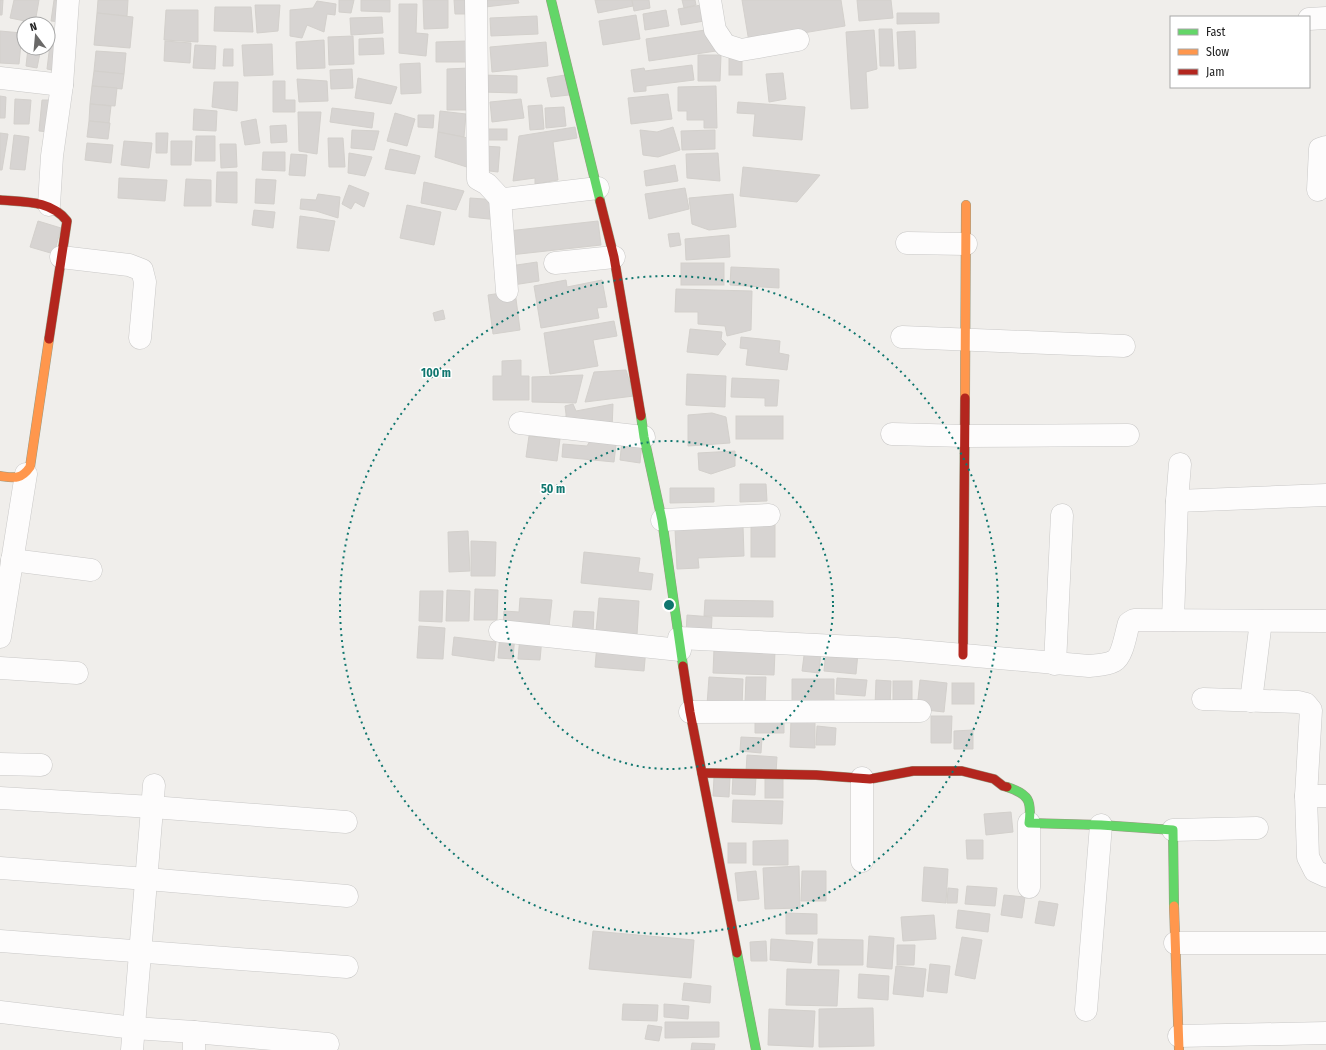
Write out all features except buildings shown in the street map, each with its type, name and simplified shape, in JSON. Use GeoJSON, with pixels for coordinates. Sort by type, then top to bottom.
{"type":"FeatureCollection","features":[{"type":"Feature","properties":{"kind":"street"},"geometry":{"type":"LineString","coordinates":[[49,205],[52,156],[62,85],[68,0]]}},
{"type":"Feature","properties":{"kind":"street"},"geometry":{"type":"LineString","coordinates":[[476,0],[478,179],[487,184],[500,198],[505,199],[598,188]]}},
{"type":"Feature","properties":{"kind":"street"},"geometry":{"type":"LineString","coordinates":[[551,0],[614,257],[644,437],[662,520],[690,712],[756,1050]]}},
{"type":"Feature","properties":{"kind":"street"},"geometry":{"type":"LineString","coordinates":[[710,0],[715,30],[724,45],[740,50],[798,40]]}},
{"type":"Feature","properties":{"kind":"street"},"geometry":{"type":"LineString","coordinates":[[1310,19],[1326,18]]}},
{"type":"Feature","properties":{"kind":"street"},"geometry":{"type":"LineString","coordinates":[[0,78],[62,85]]}},
{"type":"Feature","properties":{"kind":"street"},"geometry":{"type":"LineString","coordinates":[[1318,190],[1320,149],[1326,147]]}},
{"type":"Feature","properties":{"kind":"street"},"geometry":{"type":"LineString","coordinates":[[500,198],[507,291]]}},
{"type":"Feature","properties":{"kind":"street"},"geometry":{"type":"LineString","coordinates":[[0,200],[49,205],[63,214],[67,222],[30,467],[26,474],[0,637]]}},
{"type":"Feature","properties":{"kind":"street"},"geometry":{"type":"LineString","coordinates":[[963,655],[966,205]]}},
{"type":"Feature","properties":{"kind":"street"},"geometry":{"type":"LineString","coordinates":[[907,243],[966,244]]}},
{"type":"Feature","properties":{"kind":"street"},"geometry":{"type":"LineString","coordinates":[[62,257],[129,265],[142,270],[145,282],[140,338]]}},
{"type":"Feature","properties":{"kind":"street"},"geometry":{"type":"LineString","coordinates":[[555,263],[614,257]]}},
{"type":"Feature","properties":{"kind":"street"},"geometry":{"type":"LineString","coordinates":[[902,337],[965,338],[1124,346]]}},
{"type":"Feature","properties":{"kind":"street"},"geometry":{"type":"LineString","coordinates":[[520,423],[644,437]]}},
{"type":"Feature","properties":{"kind":"street"},"geometry":{"type":"LineString","coordinates":[[892,434],[964,436],[1128,435]]}},
{"type":"Feature","properties":{"kind":"street"},"geometry":{"type":"LineString","coordinates":[[1173,620],[1177,501],[1180,464]]}},
{"type":"Feature","properties":{"kind":"street"},"geometry":{"type":"LineString","coordinates":[[0,476],[18,478],[26,474]]}},
{"type":"Feature","properties":{"kind":"street"},"geometry":{"type":"LineString","coordinates":[[1177,501],[1326,495]]}},
{"type":"Feature","properties":{"kind":"street"},"geometry":{"type":"LineString","coordinates":[[662,520],[769,515]]}},
{"type":"Feature","properties":{"kind":"street"},"geometry":{"type":"LineString","coordinates":[[1055,664],[1062,515]]}},
{"type":"Feature","properties":{"kind":"street"},"geometry":{"type":"LineString","coordinates":[[12,560],[91,570]]}},
{"type":"Feature","properties":{"kind":"street"},"geometry":{"type":"LineString","coordinates":[[500,631],[679,644],[896,649],[1089,666],[1105,664],[1116,660],[1122,650],[1129,623],[1134,620],[1326,620]]}},
{"type":"Feature","properties":{"kind":"street"},"geometry":{"type":"LineString","coordinates":[[1251,701],[1261,621]]}},
{"type":"Feature","properties":{"kind":"street"},"geometry":{"type":"LineString","coordinates":[[0,668],[77,673]]}},
{"type":"Feature","properties":{"kind":"street"},"geometry":{"type":"LineString","coordinates":[[1203,699],[1298,702],[1306,704],[1311,710],[1316,796],[1308,857],[1315,871],[1326,876]]}},
{"type":"Feature","properties":{"kind":"street"},"geometry":{"type":"LineString","coordinates":[[690,712],[920,711]]}},
{"type":"Feature","properties":{"kind":"street"},"geometry":{"type":"LineString","coordinates":[[0,764],[41,765]]}},
{"type":"Feature","properties":{"kind":"street"},"geometry":{"type":"LineString","coordinates":[[702,773],[816,775],[870,779],[913,771],[962,771],[994,779],[1003,786],[1019,791],[1026,797],[1031,808],[1029,823],[1029,887]]}},
{"type":"Feature","properties":{"kind":"street"},"geometry":{"type":"LineString","coordinates":[[862,778],[862,861]]}},
{"type":"Feature","properties":{"kind":"street"},"geometry":{"type":"LineString","coordinates":[[132,1050],[154,785]]}},
{"type":"Feature","properties":{"kind":"street"},"geometry":{"type":"LineString","coordinates":[[0,798],[152,807],[346,822]]}},
{"type":"Feature","properties":{"kind":"street"},"geometry":{"type":"LineString","coordinates":[[1029,823],[1101,825],[1173,830],[1257,828]]}},
{"type":"Feature","properties":{"kind":"street"},"geometry":{"type":"LineString","coordinates":[[1086,1010],[1101,825]]}},
{"type":"Feature","properties":{"kind":"street"},"geometry":{"type":"LineString","coordinates":[[1173,830],[1179,1043],[1326,1033]]}},
{"type":"Feature","properties":{"kind":"street"},"geometry":{"type":"LineString","coordinates":[[0,868],[347,896]]}},
{"type":"Feature","properties":{"kind":"street"},"geometry":{"type":"LineString","coordinates":[[0,941],[140,953],[347,967]]}},
{"type":"Feature","properties":{"kind":"street"},"geometry":{"type":"LineString","coordinates":[[1175,943],[1326,943]]}},
{"type":"Feature","properties":{"kind":"street"},"geometry":{"type":"LineString","coordinates":[[0,1012],[134,1028],[194,1041],[328,1044]]}},
{"type":"Feature","properties":{"kind":"traffic: fast"},"geometry":{"type":"LineString","coordinates":[[551,0],[600,201]]}},
{"type":"Feature","properties":{"kind":"traffic: fast"},"geometry":{"type":"LineString","coordinates":[[641,416],[644,437],[662,520],[683,666]]}},
{"type":"Feature","properties":{"kind":"traffic: fast"},"geometry":{"type":"LineString","coordinates":[[1007,787],[1020,792],[1027,799],[1030,809],[1029,823],[1101,825],[1173,830],[1174,906]]}},
{"type":"Feature","properties":{"kind":"traffic: fast"},"geometry":{"type":"LineString","coordinates":[[737,953],[756,1050]]}},
{"type":"Feature","properties":{"kind":"traffic: slow"},"geometry":{"type":"LineString","coordinates":[[965,398],[966,205]]}},
{"type":"Feature","properties":{"kind":"traffic: slow"},"geometry":{"type":"LineString","coordinates":[[0,476],[17,477],[27,471],[30,467],[49,339]]}},
{"type":"Feature","properties":{"kind":"traffic: slow"},"geometry":{"type":"LineString","coordinates":[[1174,906],[1179,1050]]}},
{"type":"Feature","properties":{"kind":"traffic: jam"},"geometry":{"type":"LineString","coordinates":[[0,200],[36,203],[53,209],[61,214],[67,221],[49,339]]}},
{"type":"Feature","properties":{"kind":"traffic: jam"},"geometry":{"type":"LineString","coordinates":[[600,201],[614,257],[641,416]]}},
{"type":"Feature","properties":{"kind":"traffic: jam"},"geometry":{"type":"LineString","coordinates":[[963,655],[965,398]]}},
{"type":"Feature","properties":{"kind":"traffic: jam"},"geometry":{"type":"LineString","coordinates":[[683,666],[690,712],[737,953]]}},
{"type":"Feature","properties":{"kind":"traffic: jam"},"geometry":{"type":"LineString","coordinates":[[702,773],[816,775],[870,779],[913,771],[962,771],[994,779],[1003,786],[1007,787]]}}]}
